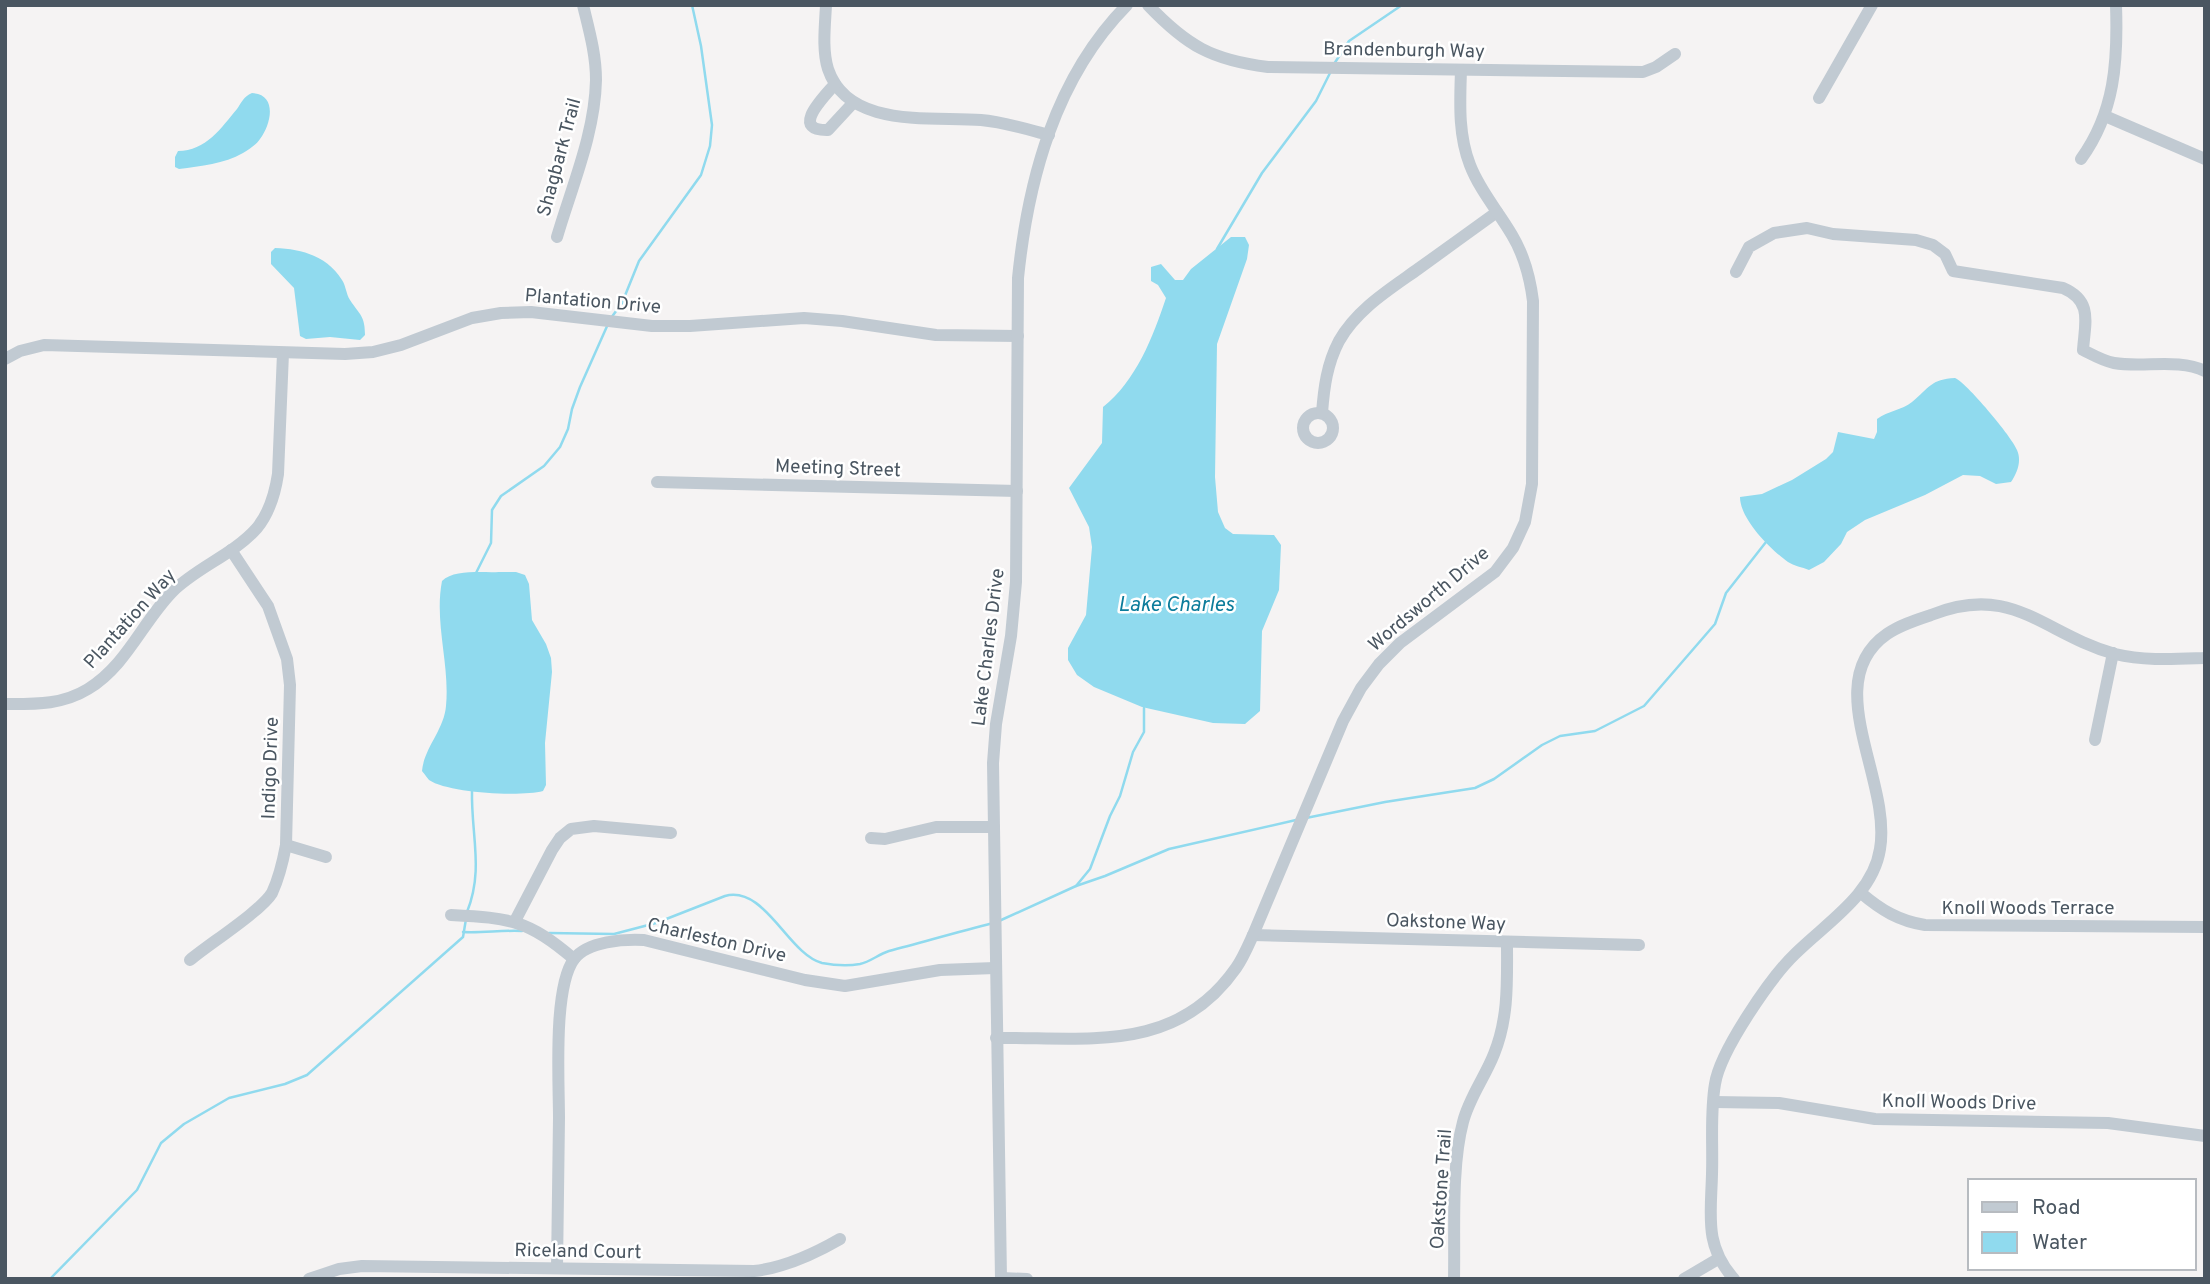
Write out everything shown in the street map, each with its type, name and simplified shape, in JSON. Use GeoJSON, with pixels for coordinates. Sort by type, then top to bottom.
{"type":"FeatureCollection","features":[{"type":"Feature","properties":{"kind":"street","name":"Shagbark Trail"},"geometry":{"type":"LineString","coordinates":[[556,237],[589,133],[594,107],[595,61],[583,5]]}},
{"type":"Feature","properties":{"kind":"street"},"geometry":{"type":"LineString","coordinates":[[826,5],[825,51],[828,69],[835,85],[853,103],[880,114],[983,120],[1049,135]]}},
{"type":"Feature","properties":{"kind":"street","name":"Lake Charles Drive"},"geometry":{"type":"LineString","coordinates":[[1001,1279],[993,763],[996,724],[1015,596],[1018,278],[1032,189],[1063,96],[1083,59],[1126,5]]}},
{"type":"Feature","properties":{"kind":"street","name":"Brandenburgh Way"},"geometry":{"type":"LineString","coordinates":[[1148,5],[1187,41],[1212,55],[1237,63],[1268,67],[1643,72],[1675,54]]}},
{"type":"Feature","properties":{"kind":"street"},"geometry":{"type":"LineString","coordinates":[[1819,98],[1872,5]]}},
{"type":"Feature","properties":{"kind":"street"},"geometry":{"type":"LineString","coordinates":[[2081,159],[2095,140],[2105,116],[2118,45],[2116,5]]}},
{"type":"Feature","properties":{"kind":"street","name":"Wordsworth Drive"},"geometry":{"type":"LineString","coordinates":[[996,1038],[1121,1036],[1166,1026],[1196,1011],[1219,990],[1238,966],[1253,935],[1343,721],[1361,688],[1379,664],[1400,643],[1495,572],[1513,548],[1525,522],[1532,484],[1533,301],[1530,279],[1522,255],[1477,181],[1465,147],[1459,111],[1461,69]]}},
{"type":"Feature","properties":{"kind":"street"},"geometry":{"type":"LineString","coordinates":[[835,85],[811,112],[813,126],[819,130],[828,130],[853,103]]}},
{"type":"Feature","properties":{"kind":"street"},"geometry":{"type":"LineString","coordinates":[[2105,116],[2205,159]]}},
{"type":"Feature","properties":{"kind":"street"},"geometry":{"type":"LineString","coordinates":[[1322,413],[1324,386],[1330,362],[1340,339],[1355,319],[1375,300],[1497,212]]}},
{"type":"Feature","properties":{"kind":"street"},"geometry":{"type":"LineString","coordinates":[[1736,272],[1749,247],[1774,233],[1792,228],[1916,240],[1933,245],[1945,254],[1954,271],[2063,288],[2076,294],[2084,305],[2083,350],[2099,359],[2116,363],[2187,366],[2205,371]]}},
{"type":"Feature","properties":{"kind":"street","name":"Plantation Drive"},"geometry":{"type":"LineString","coordinates":[[5,359],[20,351],[44,345],[345,354],[373,352],[401,345],[472,318],[531,312],[652,326],[804,318],[936,335],[1018,335]]}},
{"type":"Feature","properties":{"kind":"street","name":"Plantation Way"},"geometry":{"type":"LineString","coordinates":[[5,704],[54,702],[76,695],[96,684],[118,664],[172,592],[188,578],[232,550],[258,526],[275,493],[278,474],[283,352]]}},
{"type":"Feature","properties":{"kind":"street","name":"Meeting Street"},"geometry":{"type":"LineString","coordinates":[[657,482],[1017,491]]}},
{"type":"Feature","properties":{"kind":"street","name":"Indigo Drive"},"geometry":{"type":"LineString","coordinates":[[190,960],[271,895],[286,845],[290,685],[286,659],[268,606],[232,550]]}},
{"type":"Feature","properties":{"kind":"street"},"geometry":{"type":"LineString","coordinates":[[1734,1279],[1718,1259],[1711,1226],[1714,1102],[1719,1067],[1730,1043],[1793,956],[1861,893],[1877,864],[1882,833],[1878,791],[1858,711],[1856,688],[1863,662],[1878,641],[1896,628],[1947,608],[1984,603],[2017,610],[2113,653],[2152,659],[2205,658]]}},
{"type":"Feature","properties":{"kind":"street"},"geometry":{"type":"LineString","coordinates":[[2095,740],[2113,653]]}},
{"type":"Feature","properties":{"kind":"street"},"geometry":{"type":"LineString","coordinates":[[515,921],[552,850],[560,838],[571,829],[594,826],[671,833]]}},
{"type":"Feature","properties":{"kind":"street"},"geometry":{"type":"LineString","coordinates":[[871,838],[885,839],[936,828],[994,827]]}},
{"type":"Feature","properties":{"kind":"street"},"geometry":{"type":"LineString","coordinates":[[286,845],[326,857]]}},
{"type":"Feature","properties":{"kind":"street","name":"Knoll Woods Terrace"},"geometry":{"type":"LineString","coordinates":[[1861,893],[1890,915],[1925,925],[2205,928]]}},
{"type":"Feature","properties":{"kind":"street"},"geometry":{"type":"LineString","coordinates":[[451,915],[491,917],[530,926],[575,959],[563,993],[560,1036],[557,1268]]}},
{"type":"Feature","properties":{"kind":"street","name":"Oakstone Way"},"geometry":{"type":"LineString","coordinates":[[1253,935],[1639,945]]}},
{"type":"Feature","properties":{"kind":"street","name":"Charleston Drive"},"geometry":{"type":"LineString","coordinates":[[575,959],[603,943],[622,939],[673,946],[805,980],[845,986],[940,970],[995,968]]}},
{"type":"Feature","properties":{"kind":"street","name":"Oakstone Trail"},"geometry":{"type":"LineString","coordinates":[[1454,1279],[1459,1142],[1469,1105],[1494,1055],[1503,1029],[1507,1000],[1507,942]]}},
{"type":"Feature","properties":{"kind":"street","name":"Knoll Woods Drive"},"geometry":{"type":"LineString","coordinates":[[1714,1102],[1779,1103],[1875,1119],[2108,1123],[2205,1136]]}},
{"type":"Feature","properties":{"kind":"street","name":"Riceland Court"},"geometry":{"type":"LineString","coordinates":[[309,1279],[339,1269],[362,1266],[754,1272],[768,1270],[822,1250],[840,1239]]}},
{"type":"Feature","properties":{"kind":"street"},"geometry":{"type":"LineString","coordinates":[[1684,1279],[1718,1259]]}},
{"type":"Feature","properties":{"kind":"street"},"geometry":{"type":"LineString","coordinates":[[1001,1279],[1027,1279]]}},
{"type":"Feature","properties":{"kind":"water"},"geometry":{"type":"Polygon","coordinates":[[[252,93],[266,99],[270,111],[264,133],[256,143],[236,157],[220,162],[179,169],[175,167],[178,151],[205,143],[252,93]]]}},
{"type":"Feature","properties":{"kind":"water","name":"Lake Charles"},"geometry":{"type":"Polygon","coordinates":[[[1231,237],[1245,237],[1249,245],[1247,259],[1217,344],[1215,477],[1218,512],[1225,528],[1233,534],[1274,535],[1281,545],[1279,590],[1262,631],[1260,711],[1245,724],[1213,723],[1142,707],[1094,687],[1077,675],[1068,660],[1068,648],[1086,615],[1092,547],[1089,527],[1069,488],[1102,443],[1103,407],[1134,371],[1161,313],[1166,298],[1158,285],[1151,281],[1151,267],[1161,264],[1175,280],[1183,280],[1191,269],[1231,237]]]}},
{"type":"Feature","properties":{"kind":"water"},"geometry":{"type":"Polygon","coordinates":[[[275,248],[313,255],[336,272],[363,320],[365,335],[360,340],[330,337],[306,339],[300,336],[294,288],[271,264],[271,252],[275,248]]]}},
{"type":"Feature","properties":{"kind":"water"},"geometry":{"type":"Polygon","coordinates":[[[1955,378],[1978,399],[2014,444],[2019,463],[2011,482],[1996,484],[1980,476],[1963,475],[1925,495],[1865,520],[1847,532],[1841,544],[1824,562],[1809,570],[1790,563],[1781,556],[1750,524],[1741,506],[1740,497],[1762,494],[1792,480],[1826,459],[1833,452],[1838,432],[1874,439],[1877,419],[1908,405],[1935,382],[1955,378]]]}},
{"type":"Feature","properties":{"kind":"water"},"geometry":{"type":"Polygon","coordinates":[[[516,572],[525,575],[529,584],[532,620],[551,658],[545,743],[546,785],[543,791],[518,794],[467,791],[438,784],[429,780],[422,771],[426,755],[442,723],[446,706],[440,612],[442,581],[461,573],[516,572]]]}},
{"type":"Feature","properties":{"kind":"waterway"},"geometry":{"type":"LineString","coordinates":[[611,318],[622,303],[639,261],[701,175],[710,146],[712,125],[701,46],[692,5]]}},
{"type":"Feature","properties":{"kind":"waterway"},"geometry":{"type":"LineString","coordinates":[[1334,64],[1349,41],[1402,5]]}},
{"type":"Feature","properties":{"kind":"waterway"},"geometry":{"type":"LineString","coordinates":[[1217,249],[1262,173],[1316,101],[1330,73]]}},
{"type":"Feature","properties":{"kind":"waterway"},"geometry":{"type":"LineString","coordinates":[[476,573],[491,543],[492,510],[501,496],[544,466],[560,447],[580,387],[608,324]]}},
{"type":"Feature","properties":{"kind":"waterway"},"geometry":{"type":"LineString","coordinates":[[1306,818],[1475,788],[1494,779],[1542,745],[1560,736],[1595,731],[1644,706],[1715,624],[1726,593],[1766,542]]}},
{"type":"Feature","properties":{"kind":"waterway"},"geometry":{"type":"LineString","coordinates":[[1076,886],[1090,869],[1120,796],[1133,752],[1144,732],[1144,708]]}},
{"type":"Feature","properties":{"kind":"waterway"},"geometry":{"type":"LineString","coordinates":[[467,912],[476,867],[472,791]]}},
{"type":"Feature","properties":{"kind":"waterway"},"geometry":{"type":"LineString","coordinates":[[999,921],[1076,886],[1169,849],[1296,820]]}},
{"type":"Feature","properties":{"kind":"waterway"},"geometry":{"type":"LineString","coordinates":[[549,933],[614,934],[656,923],[725,896],[739,895],[764,910],[810,957],[822,963],[855,965],[889,951],[993,923]]}},
{"type":"Feature","properties":{"kind":"waterway"},"geometry":{"type":"LineString","coordinates":[[50,1279],[137,1190],[161,1143],[184,1124],[229,1098],[285,1084],[307,1075],[463,937],[466,919]]}},
{"type":"Feature","properties":{"kind":"waterway"},"geometry":{"type":"LineString","coordinates":[[463,932],[522,931]]}}]}
